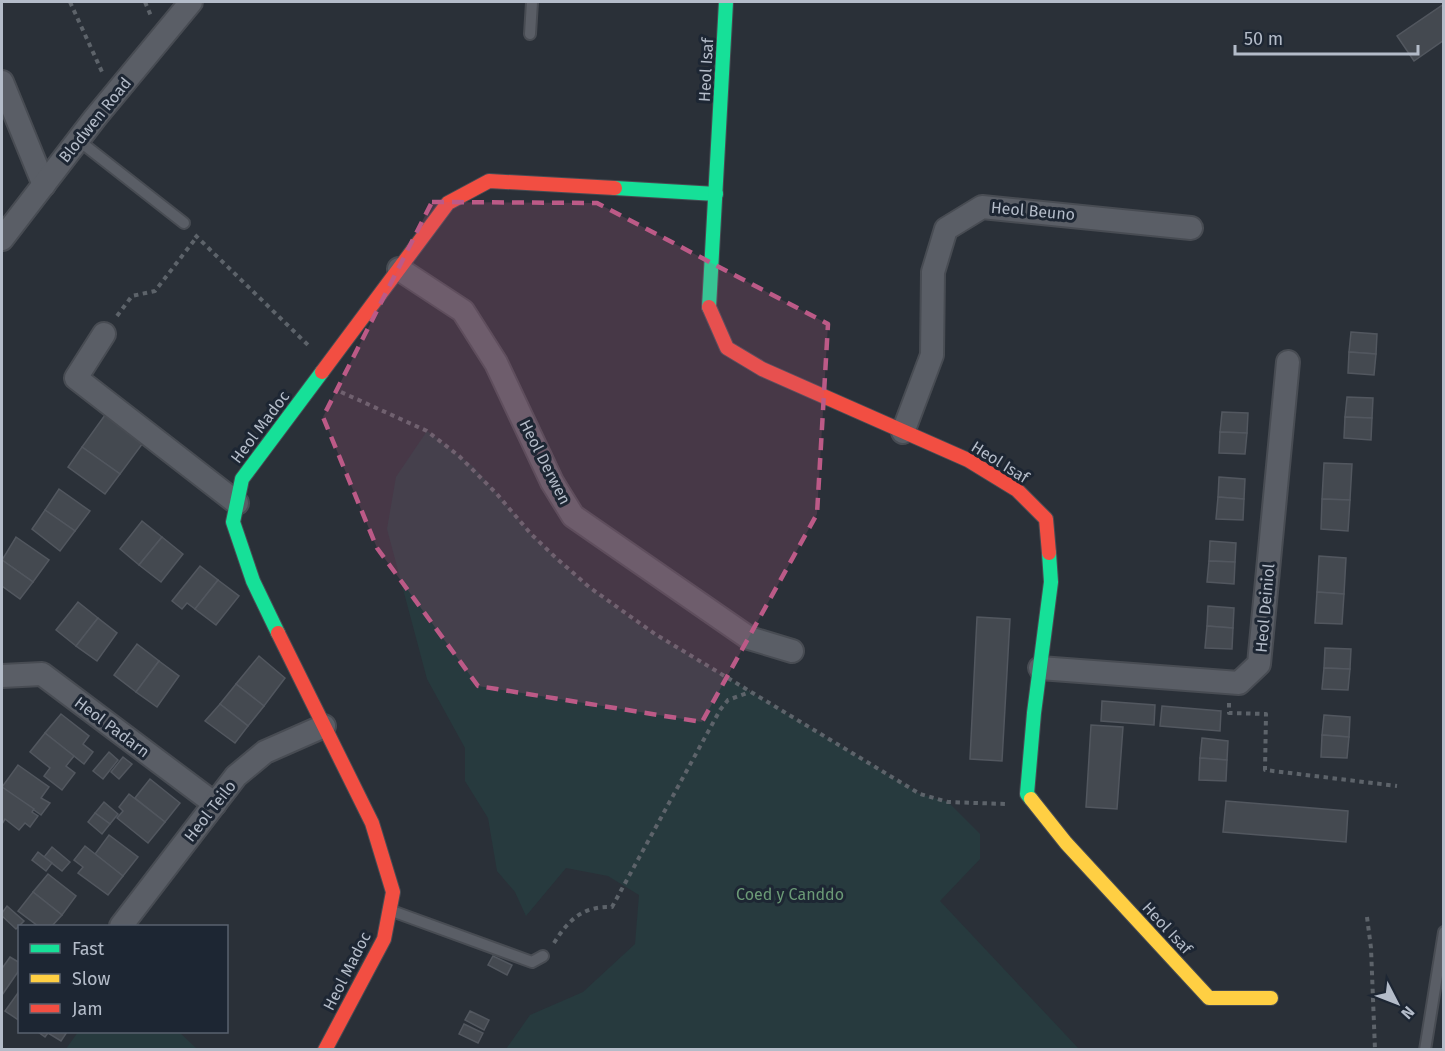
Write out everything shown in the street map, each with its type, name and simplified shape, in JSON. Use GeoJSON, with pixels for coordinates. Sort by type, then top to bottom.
{"type":"FeatureCollection","features":[{"type":"Feature","properties":{"kind":"street","name":"Blodwen Road"},"geometry":{"type":"LineString","coordinates":[[2,239],[78,140],[191,2]]}},
{"type":"Feature","properties":{"kind":"street","name":"Heol Isaf"},"geometry":{"type":"LineString","coordinates":[[726,2],[709,307],[727,348],[762,369],[968,460],[1017,490],[1046,519],[1051,582],[1027,794],[1066,843],[1209,998],[1270,998]]}},
{"type":"Feature","properties":{"kind":"street"},"geometry":{"type":"LineString","coordinates":[[2,82],[44,185]]}},
{"type":"Feature","properties":{"kind":"street","name":"Heol Madoc"},"geometry":{"type":"LineString","coordinates":[[325,1050],[384,939],[393,892],[372,823],[253,581],[233,522],[242,480],[448,203],[489,182],[716,194]]}},
{"type":"Feature","properties":{"kind":"street","name":"Heol Beuno"},"geometry":{"type":"LineString","coordinates":[[903,432],[932,355],[933,272],[946,229],[982,207],[1191,228]]}},
{"type":"Feature","properties":{"kind":"street","name":"Heol Derwen"},"geometry":{"type":"LineString","coordinates":[[399,269],[463,311],[496,363],[552,482],[573,516],[749,638],[792,651]]}},
{"type":"Feature","properties":{"kind":"street"},"geometry":{"type":"LineString","coordinates":[[104,334],[76,378],[237,503]]}},
{"type":"Feature","properties":{"kind":"street","name":"Heol Deiniol"},"geometry":{"type":"LineString","coordinates":[[1228,682],[1239,682],[1259,664],[1288,362]]}},
{"type":"Feature","properties":{"kind":"street"},"geometry":{"type":"LineString","coordinates":[[1040,668],[1228,682]]}},
{"type":"Feature","properties":{"kind":"street","name":"Heol Padarn"},"geometry":{"type":"LineString","coordinates":[[2,676],[42,674],[215,804]]}},
{"type":"Feature","properties":{"kind":"street","name":"Heol Teilo"},"geometry":{"type":"LineString","coordinates":[[123,925],[236,776],[266,752],[324,726]]}},
{"type":"Feature","properties":{"kind":"lane"},"geometry":{"type":"LineString","coordinates":[[530,34],[532,2]]}},
{"type":"Feature","properties":{"kind":"lane"},"geometry":{"type":"LineString","coordinates":[[78,140],[184,223]]}},
{"type":"Feature","properties":{"kind":"lane"},"geometry":{"type":"LineString","coordinates":[[390,910],[532,962],[543,956]]}},
{"type":"Feature","properties":{"kind":"lane"},"geometry":{"type":"LineString","coordinates":[[1425,1050],[1443,932]]}},
{"type":"Feature","properties":{"kind":"path"},"geometry":{"type":"LineString","coordinates":[[70,2],[113,97]]}},
{"type":"Feature","properties":{"kind":"path"},"geometry":{"type":"LineString","coordinates":[[184,223],[327,364]]}},
{"type":"Feature","properties":{"kind":"path"},"geometry":{"type":"LineString","coordinates":[[104,334],[132,296],[155,291],[197,236]]}},
{"type":"Feature","properties":{"kind":"path"},"geometry":{"type":"LineString","coordinates":[[316,381],[427,431],[459,456],[496,493],[531,534],[589,587],[655,634],[920,794],[948,802],[1036,806]]}},
{"type":"Feature","properties":{"kind":"path"},"geometry":{"type":"LineString","coordinates":[[1228,682],[1229,712],[1266,714],[1266,771],[1396,786]]}},
{"type":"Feature","properties":{"kind":"path"},"geometry":{"type":"LineString","coordinates":[[543,956],[574,919],[596,906],[612,907],[720,710],[728,700],[751,692]]}},
{"type":"Feature","properties":{"kind":"path"},"geometry":{"type":"LineString","coordinates":[[1367,917],[1371,948],[1375,1050]]}},
{"type":"Feature","properties":{"kind":"highlighted area"},"geometry":{"type":"Polygon","coordinates":[[[432,202],[597,203],[828,324],[817,514],[702,722],[478,686],[377,548],[323,417],[432,202]]]}},
{"type":"Feature","properties":{"kind":"green space","name":"Coed y Canddo"},"geometry":{"type":"Polygon","coordinates":[[[427,431],[475,468],[531,534],[580,580],[639,625],[920,794],[948,802],[980,834],[980,859],[940,901],[1079,1049],[506,1049],[530,1015],[583,992],[635,944],[639,895],[608,876],[566,868],[526,916],[515,892],[497,871],[488,818],[465,781],[465,748],[427,679],[387,529],[396,477],[427,431]]]}},
{"type":"Feature","properties":{"kind":"green space"},"geometry":{"type":"Polygon","coordinates":[[[77,1033],[180,1033],[197,1049],[66,1049],[77,1033]]]}},
{"type":"Feature","properties":{"kind":"building"},"geometry":{"type":"Polygon","coordinates":[[[1444,4],[1444,40],[1414,61],[1397,36],[1444,4]]]}},
{"type":"Feature","properties":{"kind":"building"},"geometry":{"type":"Polygon","coordinates":[[[1351,332],[1377,334],[1376,354],[1349,352],[1351,332]]]}},
{"type":"Feature","properties":{"kind":"building"},"geometry":{"type":"Polygon","coordinates":[[[1349,352],[1376,354],[1374,375],[1348,373],[1349,352]]]}},
{"type":"Feature","properties":{"kind":"building"},"geometry":{"type":"Polygon","coordinates":[[[1347,397],[1373,398],[1372,418],[1345,417],[1347,397]]]}},
{"type":"Feature","properties":{"kind":"building"},"geometry":{"type":"Polygon","coordinates":[[[1222,412],[1248,413],[1247,433],[1220,432],[1222,412]]]}},
{"type":"Feature","properties":{"kind":"building"},"geometry":{"type":"Polygon","coordinates":[[[105,415],[143,443],[120,474],[82,447],[105,415]]]}},
{"type":"Feature","properties":{"kind":"building"},"geometry":{"type":"Polygon","coordinates":[[[1345,417],[1372,418],[1371,440],[1344,438],[1345,417]]]}},
{"type":"Feature","properties":{"kind":"building"},"geometry":{"type":"Polygon","coordinates":[[[1220,432],[1247,433],[1245,454],[1219,453],[1220,432]]]}},
{"type":"Feature","properties":{"kind":"building"},"geometry":{"type":"Polygon","coordinates":[[[82,447],[120,474],[105,494],[68,467],[82,447]]]}},
{"type":"Feature","properties":{"kind":"building"},"geometry":{"type":"Polygon","coordinates":[[[1324,463],[1352,464],[1350,500],[1322,499],[1324,463]]]}},
{"type":"Feature","properties":{"kind":"building"},"geometry":{"type":"Polygon","coordinates":[[[1219,477],[1245,479],[1244,499],[1218,497],[1219,477]]]}},
{"type":"Feature","properties":{"kind":"building"},"geometry":{"type":"Polygon","coordinates":[[[59,489],[90,511],[75,531],[45,510],[59,489]]]}},
{"type":"Feature","properties":{"kind":"building"},"geometry":{"type":"Polygon","coordinates":[[[1218,497],[1244,499],[1243,520],[1216,519],[1218,497]]]}},
{"type":"Feature","properties":{"kind":"building"},"geometry":{"type":"Polygon","coordinates":[[[1322,499],[1350,500],[1348,531],[1321,529],[1322,499]]]}},
{"type":"Feature","properties":{"kind":"building"},"geometry":{"type":"Polygon","coordinates":[[[45,510],[75,531],[60,551],[32,529],[45,510]]]}},
{"type":"Feature","properties":{"kind":"building"},"geometry":{"type":"Polygon","coordinates":[[[142,521],[162,537],[139,565],[120,549],[142,521]]]}},
{"type":"Feature","properties":{"kind":"building"},"geometry":{"type":"Polygon","coordinates":[[[16,537],[49,560],[33,582],[2,560],[16,537]]]}},
{"type":"Feature","properties":{"kind":"building"},"geometry":{"type":"Polygon","coordinates":[[[162,537],[183,554],[161,582],[139,565],[162,537]]]}},
{"type":"Feature","properties":{"kind":"building"},"geometry":{"type":"Polygon","coordinates":[[[1210,541],[1236,543],[1235,562],[1209,561],[1210,541]]]}},
{"type":"Feature","properties":{"kind":"building"},"geometry":{"type":"Polygon","coordinates":[[[1319,556],[1346,558],[1344,594],[1317,592],[1319,556]]]}},
{"type":"Feature","properties":{"kind":"building"},"geometry":{"type":"Polygon","coordinates":[[[2,560],[33,582],[20,599],[2,586],[2,560]]]}},
{"type":"Feature","properties":{"kind":"building"},"geometry":{"type":"Polygon","coordinates":[[[1209,561],[1235,562],[1234,584],[1207,582],[1209,561]]]}},
{"type":"Feature","properties":{"kind":"building"},"geometry":{"type":"Polygon","coordinates":[[[200,566],[218,580],[195,609],[187,603],[182,609],[172,601],[200,566]]]}},
{"type":"Feature","properties":{"kind":"building"},"geometry":{"type":"Polygon","coordinates":[[[218,580],[239,596],[216,625],[195,609],[218,580]]]}},
{"type":"Feature","properties":{"kind":"building"},"geometry":{"type":"Polygon","coordinates":[[[1317,592],[1344,594],[1342,624],[1315,623],[1317,592]]]}},
{"type":"Feature","properties":{"kind":"building"},"geometry":{"type":"Polygon","coordinates":[[[78,602],[98,618],[76,646],[56,630],[78,602]]]}},
{"type":"Feature","properties":{"kind":"building"},"geometry":{"type":"Polygon","coordinates":[[[1208,606],[1234,608],[1233,628],[1207,626],[1208,606]]]}},
{"type":"Feature","properties":{"kind":"building"},"geometry":{"type":"Polygon","coordinates":[[[977,617],[1010,619],[1002,761],[970,759],[977,617]]]}},
{"type":"Feature","properties":{"kind":"building"},"geometry":{"type":"Polygon","coordinates":[[[98,618],[117,633],[97,661],[76,646],[98,618]]]}},
{"type":"Feature","properties":{"kind":"building"},"geometry":{"type":"Polygon","coordinates":[[[1207,626],[1233,628],[1232,649],[1205,648],[1207,626]]]}},
{"type":"Feature","properties":{"kind":"building"},"geometry":{"type":"Polygon","coordinates":[[[137,644],[159,661],[136,692],[114,675],[137,644]]]}},
{"type":"Feature","properties":{"kind":"building"},"geometry":{"type":"Polygon","coordinates":[[[1325,648],[1351,649],[1350,669],[1324,668],[1325,648]]]}},
{"type":"Feature","properties":{"kind":"building"},"geometry":{"type":"Polygon","coordinates":[[[259,656],[285,678],[264,706],[236,684],[259,656]]]}},
{"type":"Feature","properties":{"kind":"building"},"geometry":{"type":"Polygon","coordinates":[[[159,661],[179,676],[157,707],[136,692],[159,661]]]}},
{"type":"Feature","properties":{"kind":"building"},"geometry":{"type":"Polygon","coordinates":[[[1324,668],[1350,669],[1348,690],[1322,689],[1324,668]]]}},
{"type":"Feature","properties":{"kind":"building"},"geometry":{"type":"Polygon","coordinates":[[[236,684],[264,706],[248,726],[220,704],[236,684]]]}},
{"type":"Feature","properties":{"kind":"building"},"geometry":{"type":"Polygon","coordinates":[[[1102,701],[1155,705],[1154,725],[1101,721],[1102,701]]]}},
{"type":"Feature","properties":{"kind":"building"},"geometry":{"type":"Polygon","coordinates":[[[220,704],[248,726],[235,743],[205,721],[220,704]]]}},
{"type":"Feature","properties":{"kind":"building"},"geometry":{"type":"Polygon","coordinates":[[[1162,706],[1221,711],[1220,731],[1160,726],[1162,706]]]}},
{"type":"Feature","properties":{"kind":"building"},"geometry":{"type":"Polygon","coordinates":[[[61,714],[89,736],[83,744],[93,752],[84,764],[45,733],[61,714]]]}},
{"type":"Feature","properties":{"kind":"building"},"geometry":{"type":"Polygon","coordinates":[[[1324,715],[1350,717],[1349,737],[1322,735],[1324,715]]]}},
{"type":"Feature","properties":{"kind":"building"},"geometry":{"type":"Polygon","coordinates":[[[1091,725],[1123,727],[1117,809],[1086,807],[1091,725]]]}},
{"type":"Feature","properties":{"kind":"building"},"geometry":{"type":"Polygon","coordinates":[[[45,733],[74,756],[66,766],[75,773],[62,790],[44,776],[50,768],[30,752],[45,733]]]}},
{"type":"Feature","properties":{"kind":"building"},"geometry":{"type":"Polygon","coordinates":[[[1322,735],[1349,737],[1347,758],[1321,757],[1322,735]]]}},
{"type":"Feature","properties":{"kind":"building"},"geometry":{"type":"Polygon","coordinates":[[[1202,738],[1228,741],[1227,760],[1200,758],[1202,738]]]}},
{"type":"Feature","properties":{"kind":"building"},"geometry":{"type":"Polygon","coordinates":[[[109,752],[118,760],[103,779],[93,771],[109,752]]]}},
{"type":"Feature","properties":{"kind":"building"},"geometry":{"type":"Polygon","coordinates":[[[123,757],[132,764],[119,779],[111,772],[123,757]]]}},
{"type":"Feature","properties":{"kind":"building"},"geometry":{"type":"Polygon","coordinates":[[[1200,758],[1227,760],[1226,781],[1199,780],[1200,758]]]}},
{"type":"Feature","properties":{"kind":"building"},"geometry":{"type":"Polygon","coordinates":[[[18,765],[49,787],[41,798],[50,803],[41,815],[2,787],[18,765]]]}},
{"type":"Feature","properties":{"kind":"building"},"geometry":{"type":"Polygon","coordinates":[[[150,779],[180,803],[165,822],[135,798],[150,779]]]}},
{"type":"Feature","properties":{"kind":"building"},"geometry":{"type":"Polygon","coordinates":[[[2,787],[34,809],[32,812],[38,816],[30,827],[25,823],[19,830],[5,819],[2,824],[2,787]]]}},
{"type":"Feature","properties":{"kind":"building"},"geometry":{"type":"Polygon","coordinates":[[[129,794],[165,822],[148,843],[117,818],[123,811],[119,807],[129,794]]]}},
{"type":"Feature","properties":{"kind":"building"},"geometry":{"type":"Polygon","coordinates":[[[1226,801],[1348,811],[1346,842],[1223,832],[1226,801]]]}},
{"type":"Feature","properties":{"kind":"building"},"geometry":{"type":"Polygon","coordinates":[[[104,802],[118,814],[110,824],[95,813],[104,802]]]}},
{"type":"Feature","properties":{"kind":"building"},"geometry":{"type":"Polygon","coordinates":[[[95,813],[110,824],[102,834],[88,822],[95,813]]]}},
{"type":"Feature","properties":{"kind":"building"},"geometry":{"type":"Polygon","coordinates":[[[109,835],[138,857],[123,876],[95,854],[109,835]]]}},
{"type":"Feature","properties":{"kind":"building"},"geometry":{"type":"Polygon","coordinates":[[[85,846],[123,876],[108,895],[78,873],[83,867],[74,860],[85,846]]]}},
{"type":"Feature","properties":{"kind":"building"},"geometry":{"type":"Polygon","coordinates":[[[52,847],[70,862],[62,871],[44,857],[52,847]]]}},
{"type":"Feature","properties":{"kind":"building"},"geometry":{"type":"Polygon","coordinates":[[[38,852],[52,863],[46,871],[32,860],[38,852]]]}},
{"type":"Feature","properties":{"kind":"building"},"geometry":{"type":"Polygon","coordinates":[[[48,874],[76,896],[62,915],[33,892],[48,874]]]}},
{"type":"Feature","properties":{"kind":"building"},"geometry":{"type":"Polygon","coordinates":[[[33,892],[62,915],[53,925],[37,925],[18,911],[33,892]]]}},
{"type":"Feature","properties":{"kind":"building"},"geometry":{"type":"Polygon","coordinates":[[[7,906],[24,921],[16,929],[2,916],[7,906]]]}},
{"type":"Feature","properties":{"kind":"building"},"geometry":{"type":"Polygon","coordinates":[[[493,956],[512,965],[507,975],[488,965],[493,956]]]}},
{"type":"Feature","properties":{"kind":"building"},"geometry":{"type":"Polygon","coordinates":[[[10,957],[18,962],[18,972],[2,995],[2,966],[10,957]]]}},
{"type":"Feature","properties":{"kind":"building"},"geometry":{"type":"Polygon","coordinates":[[[18,993],[18,1020],[5,1011],[18,993]]]}},
{"type":"Feature","properties":{"kind":"building"},"geometry":{"type":"Polygon","coordinates":[[[470,1011],[489,1020],[484,1030],[465,1020],[470,1011]]]}},
{"type":"Feature","properties":{"kind":"building"},"geometry":{"type":"Polygon","coordinates":[[[464,1024],[483,1033],[478,1043],[459,1034],[464,1024]]]}},
{"type":"Feature","properties":{"kind":"building"},"geometry":{"type":"Polygon","coordinates":[[[48,1033],[66,1033],[61,1041],[48,1033]]]}},
{"type":"Feature","properties":{"kind":"traffic: fast"},"geometry":{"type":"LineString","coordinates":[[709,307],[726,2]]}},
{"type":"Feature","properties":{"kind":"traffic: fast"},"geometry":{"type":"LineString","coordinates":[[615,188],[716,194]]}},
{"type":"Feature","properties":{"kind":"traffic: fast"},"geometry":{"type":"LineString","coordinates":[[278,633],[253,581],[233,522],[242,479],[322,372]]}},
{"type":"Feature","properties":{"kind":"traffic: fast"},"geometry":{"type":"LineString","coordinates":[[1031,799],[1027,794],[1034,713],[1051,582],[1049,553]]}},
{"type":"Feature","properties":{"kind":"traffic: slow"},"geometry":{"type":"LineString","coordinates":[[1031,799],[1066,843],[1209,998],[1271,998]]}},
{"type":"Feature","properties":{"kind":"traffic: jam"},"geometry":{"type":"LineString","coordinates":[[322,372],[448,203],[489,181],[615,188]]}},
{"type":"Feature","properties":{"kind":"traffic: jam"},"geometry":{"type":"LineString","coordinates":[[709,307],[727,348],[762,369],[968,460],[1017,490],[1046,519],[1049,553]]}},
{"type":"Feature","properties":{"kind":"traffic: jam"},"geometry":{"type":"LineString","coordinates":[[278,633],[372,823],[393,892],[384,939],[325,1050]]}}]}
